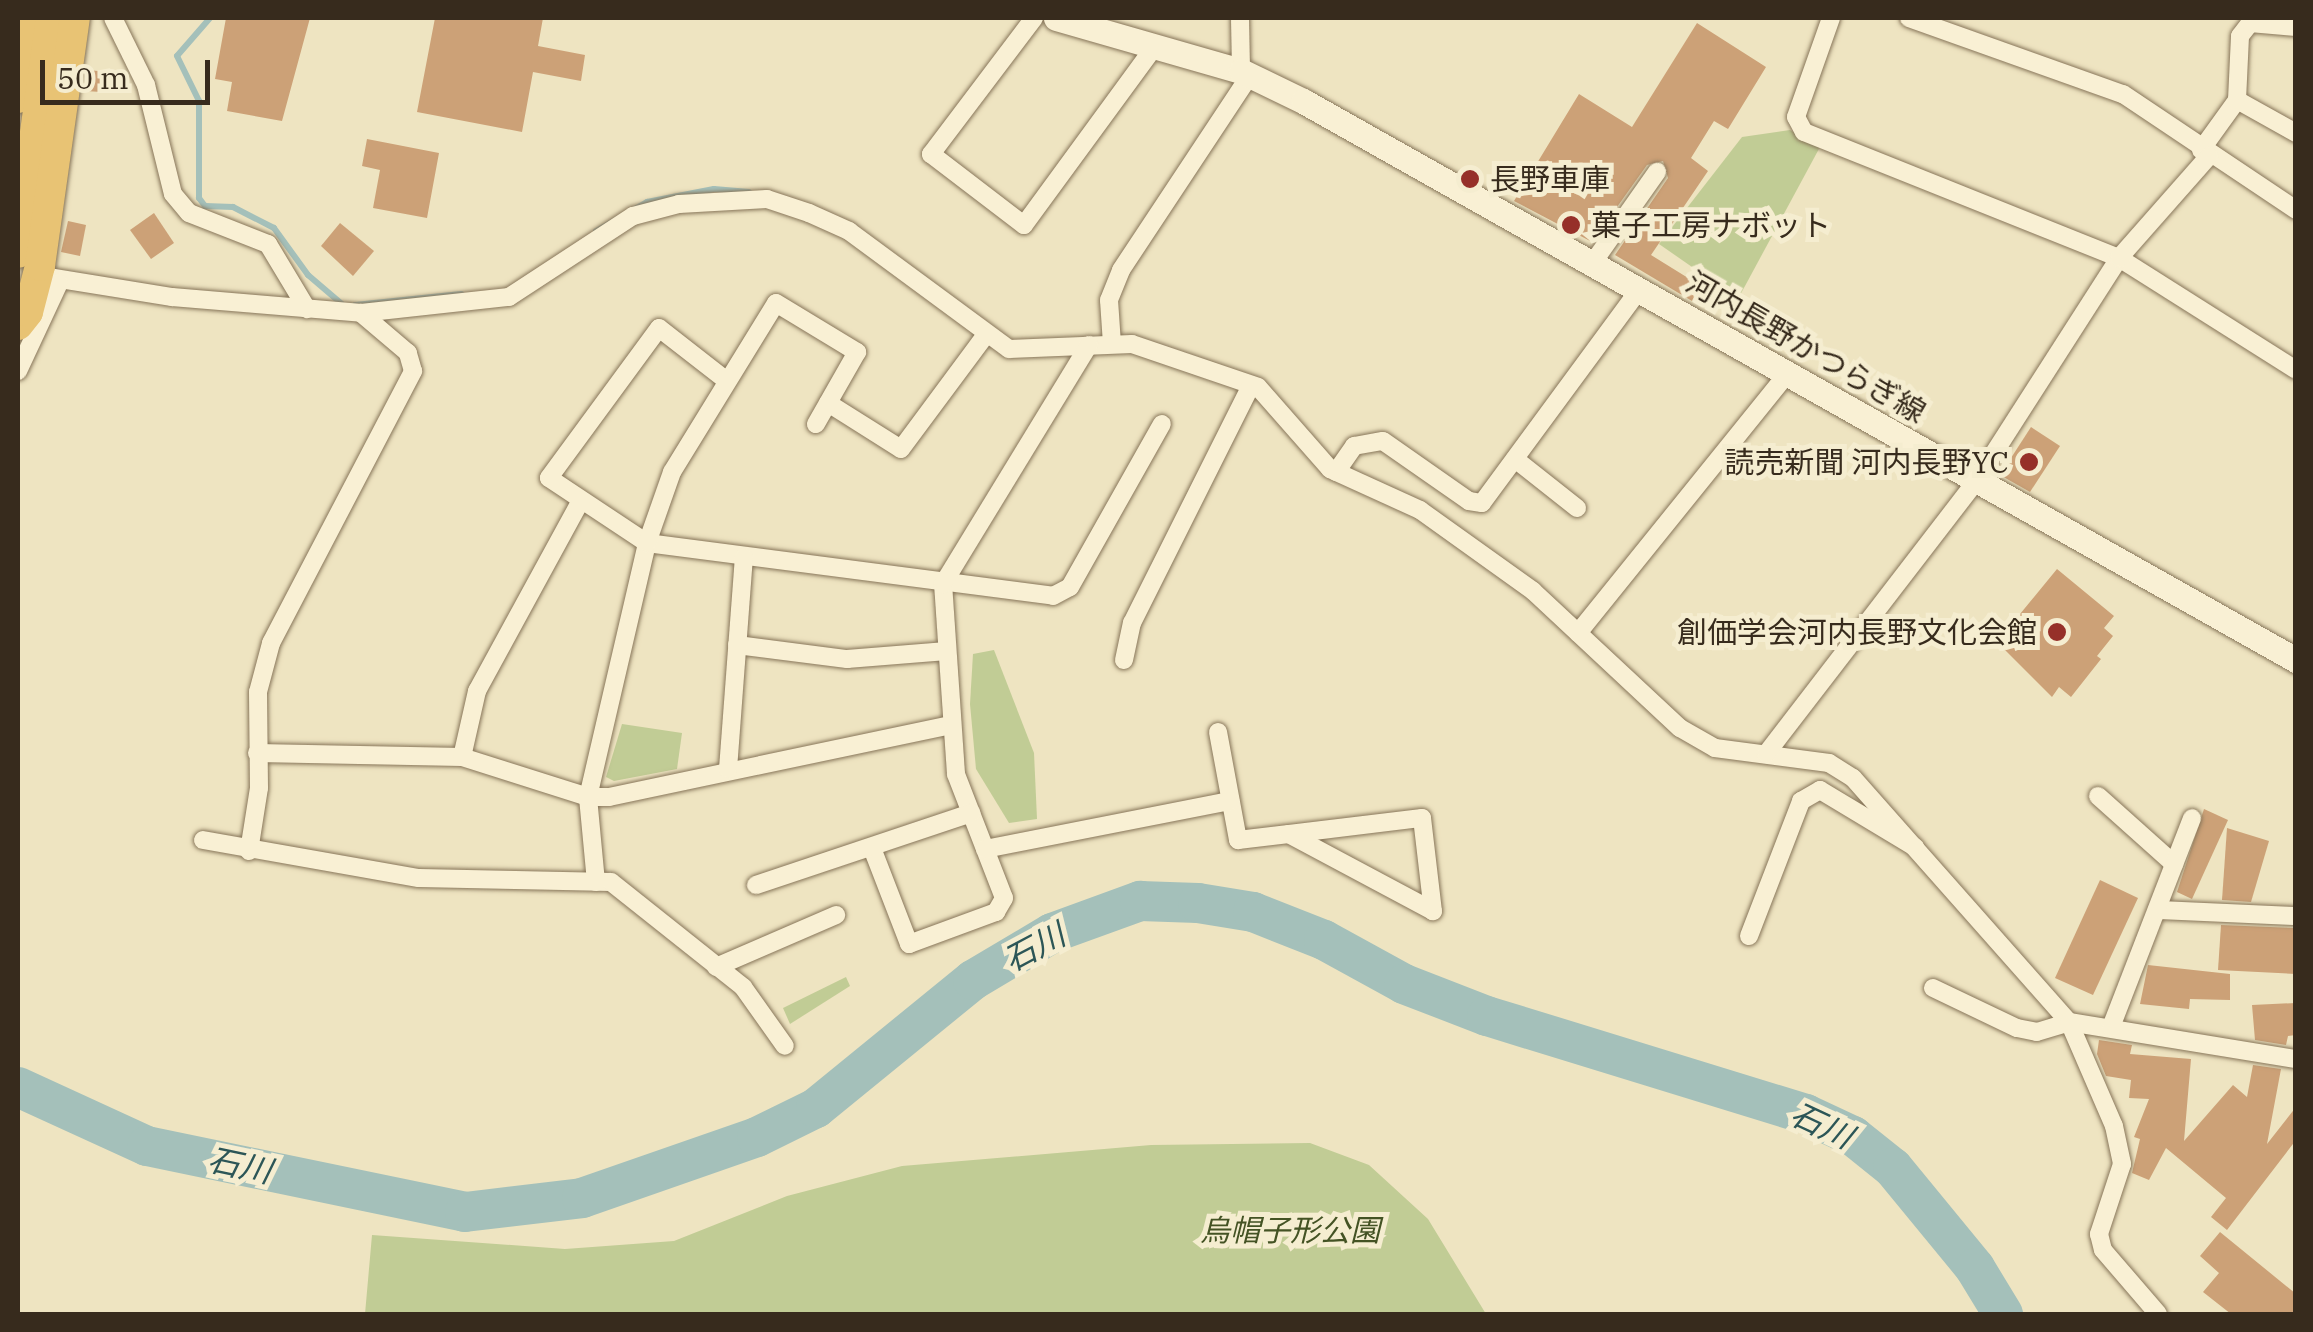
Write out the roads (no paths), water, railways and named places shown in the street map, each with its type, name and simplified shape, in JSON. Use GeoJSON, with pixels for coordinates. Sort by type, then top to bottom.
{"type":"FeatureCollection","features":[{"type":"Feature","properties":{"kind":"highway"},"geometry":{"type":"LineString","coordinates":[[18,98],[26,18]]}},
{"type":"Feature","properties":{"kind":"highway"},"geometry":{"type":"LineString","coordinates":[[18,253],[51,18]]}},
{"type":"Feature","properties":{"kind":"highway"},"geometry":{"type":"LineString","coordinates":[[18,325],[28,312],[40,266],[75,18]]}},
{"type":"Feature","properties":{"kind":"main road","name":"河内長野かつらぎ線"},"geometry":{"type":"LineString","coordinates":[[1056,18],[1246,73],[2295,659]]}},
{"type":"Feature","properties":{"kind":"street"},"geometry":{"type":"LineString","coordinates":[[113,18],[146,85],[172,194],[189,213],[268,244],[307,310]]}},
{"type":"Feature","properties":{"kind":"street"},"geometry":{"type":"LineString","coordinates":[[1034,18],[930,154],[1024,224],[1156,46]]}},
{"type":"Feature","properties":{"kind":"street"},"geometry":{"type":"LineString","coordinates":[[1112,344],[1109,300],[1121,270],[1246,73],[1240,18]]}},
{"type":"Feature","properties":{"kind":"street"},"geometry":{"type":"LineString","coordinates":[[1830,18],[1796,117],[1804,132],[2119,258],[2296,370]]}},
{"type":"Feature","properties":{"kind":"street"},"geometry":{"type":"LineString","coordinates":[[1910,18],[2100,82],[2296,210]]}},
{"type":"Feature","properties":{"kind":"street"},"geometry":{"type":"LineString","coordinates":[[1766,754],[1976,481],[2119,258],[2205,153],[2237,100],[2240,36],[2250,23],[2296,26]]}},
{"type":"Feature","properties":{"kind":"street"},"geometry":{"type":"LineString","coordinates":[[2237,100],[2296,133]]}},
{"type":"Feature","properties":{"kind":"street"},"geometry":{"type":"LineString","coordinates":[[1592,264],[1658,172]]}},
{"type":"Feature","properties":{"kind":"street"},"geometry":{"type":"LineString","coordinates":[[18,371],[54,280],[361,313],[508,297],[633,216],[730,197],[767,200],[850,231],[1009,348],[1132,344],[1251,385],[1277,402],[1336,472],[1420,510],[1533,590],[1680,728],[1715,748],[1829,763],[1853,778],[2069,1022],[2114,1126],[2122,1164],[2098,1234],[2103,1250],[2158,1314]]}},
{"type":"Feature","properties":{"kind":"street"},"geometry":{"type":"LineString","coordinates":[[1336,472],[1354,446],[1383,441],[1469,501],[1482,502],[1639,290]]}},
{"type":"Feature","properties":{"kind":"street"},"geometry":{"type":"LineString","coordinates":[[596,882],[588,797],[646,542],[672,472],[776,303],[857,352],[816,424]]}},
{"type":"Feature","properties":{"kind":"street"},"geometry":{"type":"LineString","coordinates":[[249,851],[258,692],[271,643],[413,371],[408,352],[361,313]]}},
{"type":"Feature","properties":{"kind":"street"},"geometry":{"type":"LineString","coordinates":[[728,381],[659,328],[549,478],[646,542],[1052,596],[1070,587],[1162,424]]}},
{"type":"Feature","properties":{"kind":"street"},"geometry":{"type":"LineString","coordinates":[[828,403],[901,450],[987,332]]}},
{"type":"Feature","properties":{"kind":"street"},"geometry":{"type":"LineString","coordinates":[[872,848],[909,944],[996,912],[1004,898],[956,774],[942,584],[1089,345]]}},
{"type":"Feature","properties":{"kind":"street"},"geometry":{"type":"LineString","coordinates":[[1578,633],[1786,374]]}},
{"type":"Feature","properties":{"kind":"street"},"geometry":{"type":"LineString","coordinates":[[1124,660],[1132,623],[1251,385]]}},
{"type":"Feature","properties":{"kind":"street"},"geometry":{"type":"LineString","coordinates":[[1514,459],[1577,508]]}},
{"type":"Feature","properties":{"kind":"street"},"geometry":{"type":"LineString","coordinates":[[462,756],[477,691],[581,500]]}},
{"type":"Feature","properties":{"kind":"street"},"geometry":{"type":"LineString","coordinates":[[728,769],[744,558]]}},
{"type":"Feature","properties":{"kind":"street"},"geometry":{"type":"LineString","coordinates":[[737,646],[847,659],[947,650]]}},
{"type":"Feature","properties":{"kind":"street"},"geometry":{"type":"LineString","coordinates":[[256,753],[462,756],[588,797],[952,725]]}},
{"type":"Feature","properties":{"kind":"street"},"geometry":{"type":"LineString","coordinates":[[1218,732],[1238,840],[1422,818],[1433,911],[1289,834]]}},
{"type":"Feature","properties":{"kind":"street"},"geometry":{"type":"LineString","coordinates":[[1748,936],[1801,801],[1820,790],[1917,847]]}},
{"type":"Feature","properties":{"kind":"street"},"geometry":{"type":"LineString","coordinates":[[2098,796],[2174,864]]}},
{"type":"Feature","properties":{"kind":"street"},"geometry":{"type":"LineString","coordinates":[[985,849],[1230,802]]}},
{"type":"Feature","properties":{"kind":"street"},"geometry":{"type":"LineString","coordinates":[[756,885],[971,813]]}},
{"type":"Feature","properties":{"kind":"street"},"geometry":{"type":"LineString","coordinates":[[2111,1027],[2192,818]]}},
{"type":"Feature","properties":{"kind":"street"},"geometry":{"type":"LineString","coordinates":[[202,840],[419,878],[611,882],[744,988],[785,1046]]}},
{"type":"Feature","properties":{"kind":"street"},"geometry":{"type":"LineString","coordinates":[[2156,910],[2296,916]]}},
{"type":"Feature","properties":{"kind":"street"},"geometry":{"type":"LineString","coordinates":[[716,968],[836,915]]}},
{"type":"Feature","properties":{"kind":"street"},"geometry":{"type":"LineString","coordinates":[[1933,988],[2017,1028],[2037,1032],[2069,1022],[2296,1058]]}},
{"type":"Feature","properties":{"kind":"waterway"},"geometry":{"type":"LineString","coordinates":[[210,18],[177,56],[199,101],[199,198],[205,206],[233,207],[274,228],[308,275],[342,304]]}},
{"type":"Feature","properties":{"kind":"waterway"},"geometry":{"type":"LineString","coordinates":[[596,231],[647,202],[714,189],[749,192]]}},
{"type":"Feature","properties":{"kind":"waterway"},"geometry":{"type":"LineString","coordinates":[[355,305],[461,294]]}},
{"type":"Feature","properties":{"kind":"waterway","name":"石川"},"geometry":{"type":"LineString","coordinates":[[18,1087],[147,1146],[465,1212],[582,1198],[757,1137],[816,1108],[973,980],[1052,933],[1140,901],[1198,903],[1253,912],[1324,940],[1404,984],[1487,1016],[1806,1114],[1853,1136],[1893,1168],[1975,1268],[2003,1314]]}},
{"type":"Feature","properties":{"kind":"place","name":"長野車庫"},"geometry":{"type":"Point","coordinates":[1470,179]}},
{"type":"Feature","properties":{"kind":"place","name":"菓子工房ナボット"},"geometry":{"type":"Point","coordinates":[1571,225]}},
{"type":"Feature","properties":{"kind":"place","name":"読売新聞 河内長野YC"},"geometry":{"type":"Point","coordinates":[2029,462]}},
{"type":"Feature","properties":{"kind":"place","name":"創価学会河内長野文化会館"},"geometry":{"type":"Point","coordinates":[2057,632]}},
{"type":"Feature","properties":{"kind":"park label","name":"烏帽子形公園"},"geometry":{"type":"Point","coordinates":[1290,1230]}}]}
